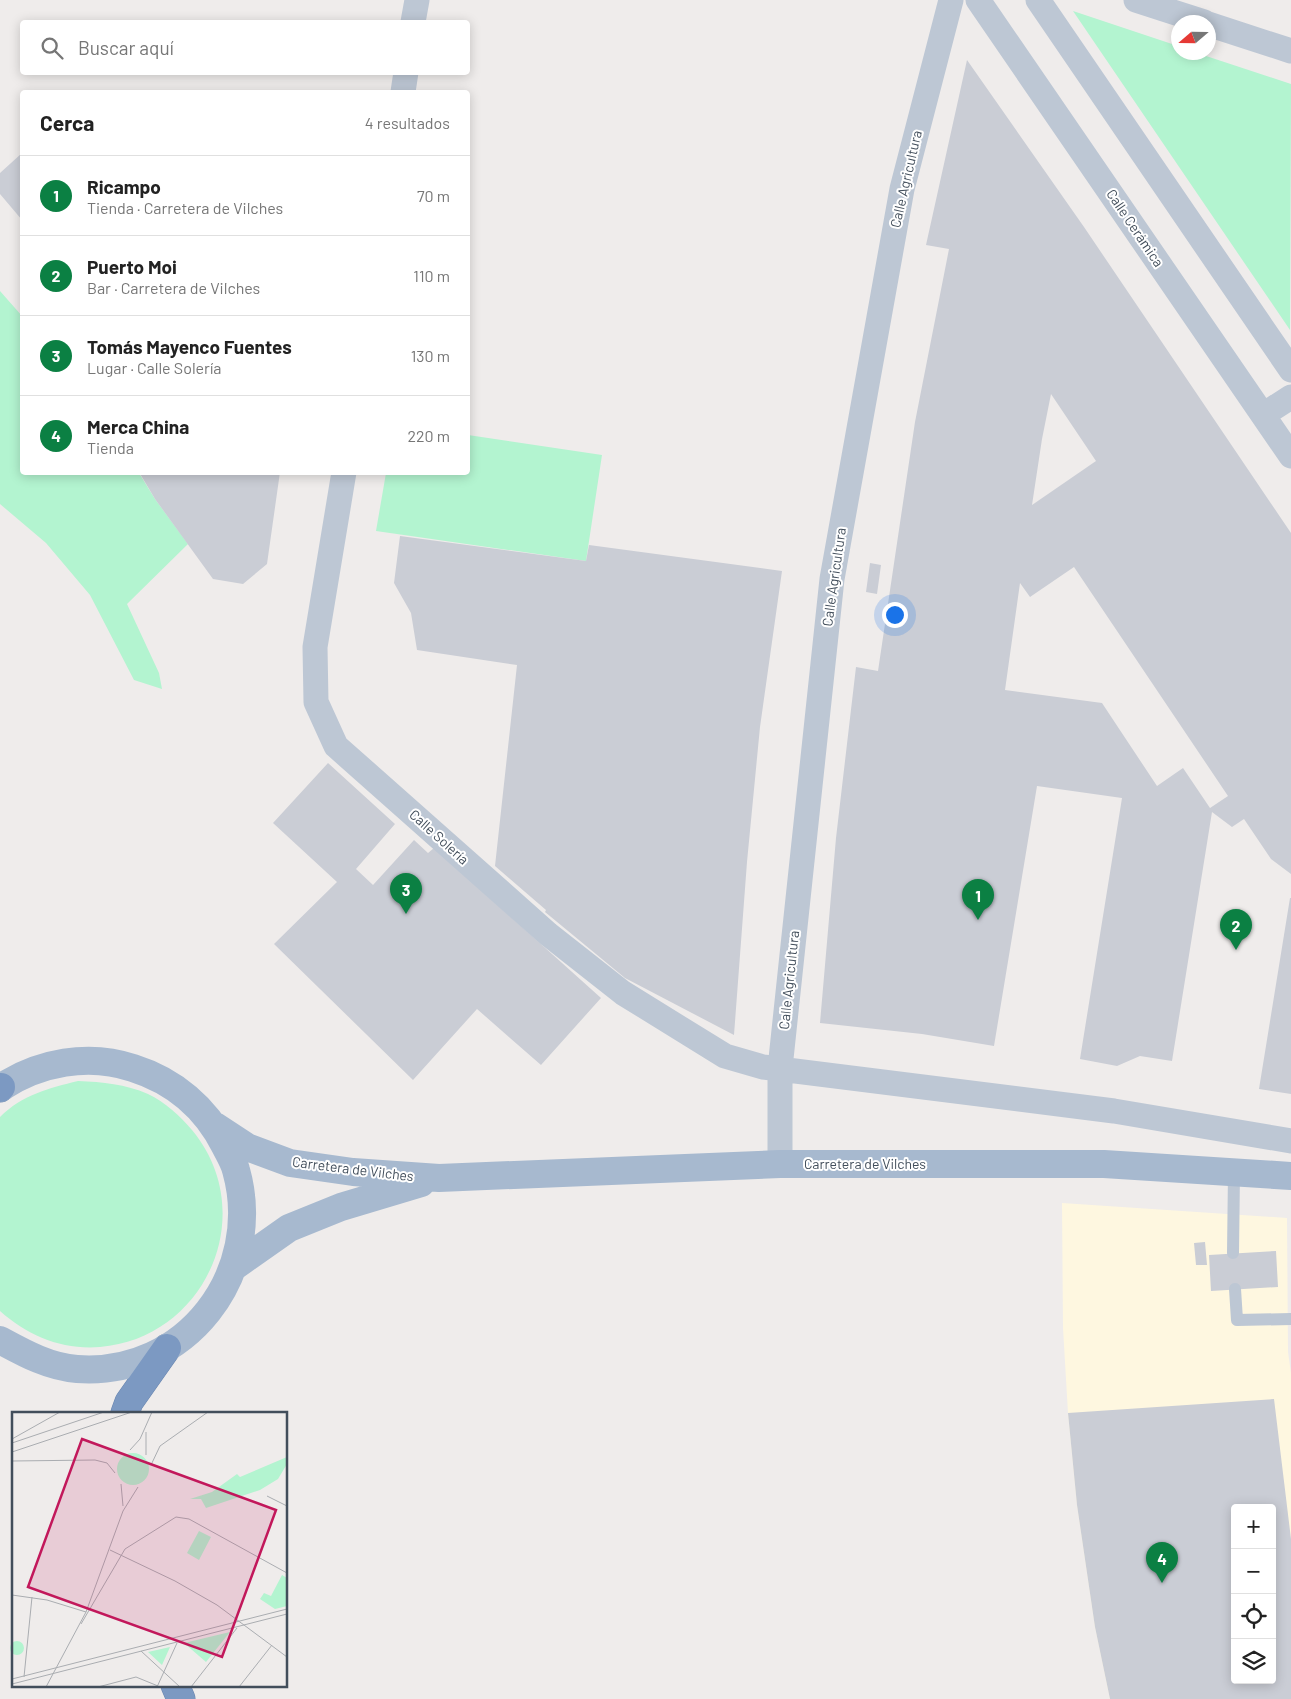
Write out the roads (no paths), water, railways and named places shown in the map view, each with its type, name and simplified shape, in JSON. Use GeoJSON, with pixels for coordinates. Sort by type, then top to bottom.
{"type":"FeatureCollection","features":[{"type":"Feature","properties":{"kind":"highway"},"geometry":{"type":"LineString","coordinates":[[125,1412],[129,1402],[167,1348]]}},
{"type":"Feature","properties":{"kind":"highway"},"geometry":{"type":"LineString","coordinates":[[176,1686],[181,1699]]}},
{"type":"Feature","properties":{"kind":"main road"},"geometry":{"type":"LineString","coordinates":[[0,1088],[21,1075],[43,1067],[81,1060],[118,1063],[155,1075],[188,1097],[215,1126],[236,1170],[243,1218],[234,1266],[219,1298],[196,1326],[167,1348],[124,1366],[77,1369],[31,1358],[0,1340]]}},
{"type":"Feature","properties":{"kind":"main road","name":"Carretera de Vilches"},"geometry":{"type":"LineString","coordinates":[[215,1126],[248,1147],[290,1163],[353,1172],[439,1178],[780,1164],[1104,1164],[1291,1176]]}},
{"type":"Feature","properties":{"kind":"main road","name":"Carretera de Vilches"},"geometry":{"type":"LineString","coordinates":[[234,1266],[289,1228],[341,1207],[439,1178]]}},
{"type":"Feature","properties":{"kind":"street"},"geometry":{"type":"LineString","coordinates":[[414,20],[417,0]]}},
{"type":"Feature","properties":{"kind":"street","name":"Calle Agricultura"},"geometry":{"type":"LineString","coordinates":[[780,1164],[780,1068],[832,579],[902,189],[951,0]]}},
{"type":"Feature","properties":{"kind":"street","name":"Calle Cerámica"},"geometry":{"type":"LineString","coordinates":[[978,0],[1291,456]]}},
{"type":"Feature","properties":{"kind":"street"},"geometry":{"type":"LineString","coordinates":[[1038,0],[1291,370]]}},
{"type":"Feature","properties":{"kind":"street"},"geometry":{"type":"LineString","coordinates":[[1136,0],[1182,15]]}},
{"type":"Feature","properties":{"kind":"street"},"geometry":{"type":"LineString","coordinates":[[1216,27],[1291,51]]}},
{"type":"Feature","properties":{"kind":"street"},"geometry":{"type":"LineString","coordinates":[[403,90],[406,75]]}},
{"type":"Feature","properties":{"kind":"street"},"geometry":{"type":"LineString","coordinates":[[1263,415],[1291,397]]}},
{"type":"Feature","properties":{"kind":"street","name":"Calle Solería"},"geometry":{"type":"LineString","coordinates":[[344,475],[315,647],[316,702],[336,746],[548,934],[624,993],[725,1056],[763,1067],[780,1068]]}},
{"type":"Feature","properties":{"kind":"street"},"geometry":{"type":"LineString","coordinates":[[780,1068],[830,1077],[1114,1111],[1291,1141]]}},
{"type":"Feature","properties":{"kind":"lane"},"geometry":{"type":"LineString","coordinates":[[1233,1253],[1234,1172]]}},
{"type":"Feature","properties":{"kind":"lane"},"geometry":{"type":"LineString","coordinates":[[1235,1289],[1237,1320],[1291,1318]]}},
{"type":"Feature","properties":{"kind":"place","name":"Tomás Mayenco Fuentes"},"geometry":{"type":"Point","coordinates":[406,914]}},
{"type":"Feature","properties":{"kind":"place","name":"Ricampo"},"geometry":{"type":"Point","coordinates":[978,920]}},
{"type":"Feature","properties":{"kind":"place","name":"Puerto Moi"},"geometry":{"type":"Point","coordinates":[1236,950]}},
{"type":"Feature","properties":{"kind":"place","name":"Merca China"},"geometry":{"type":"Point","coordinates":[1162,1583]}}]}
